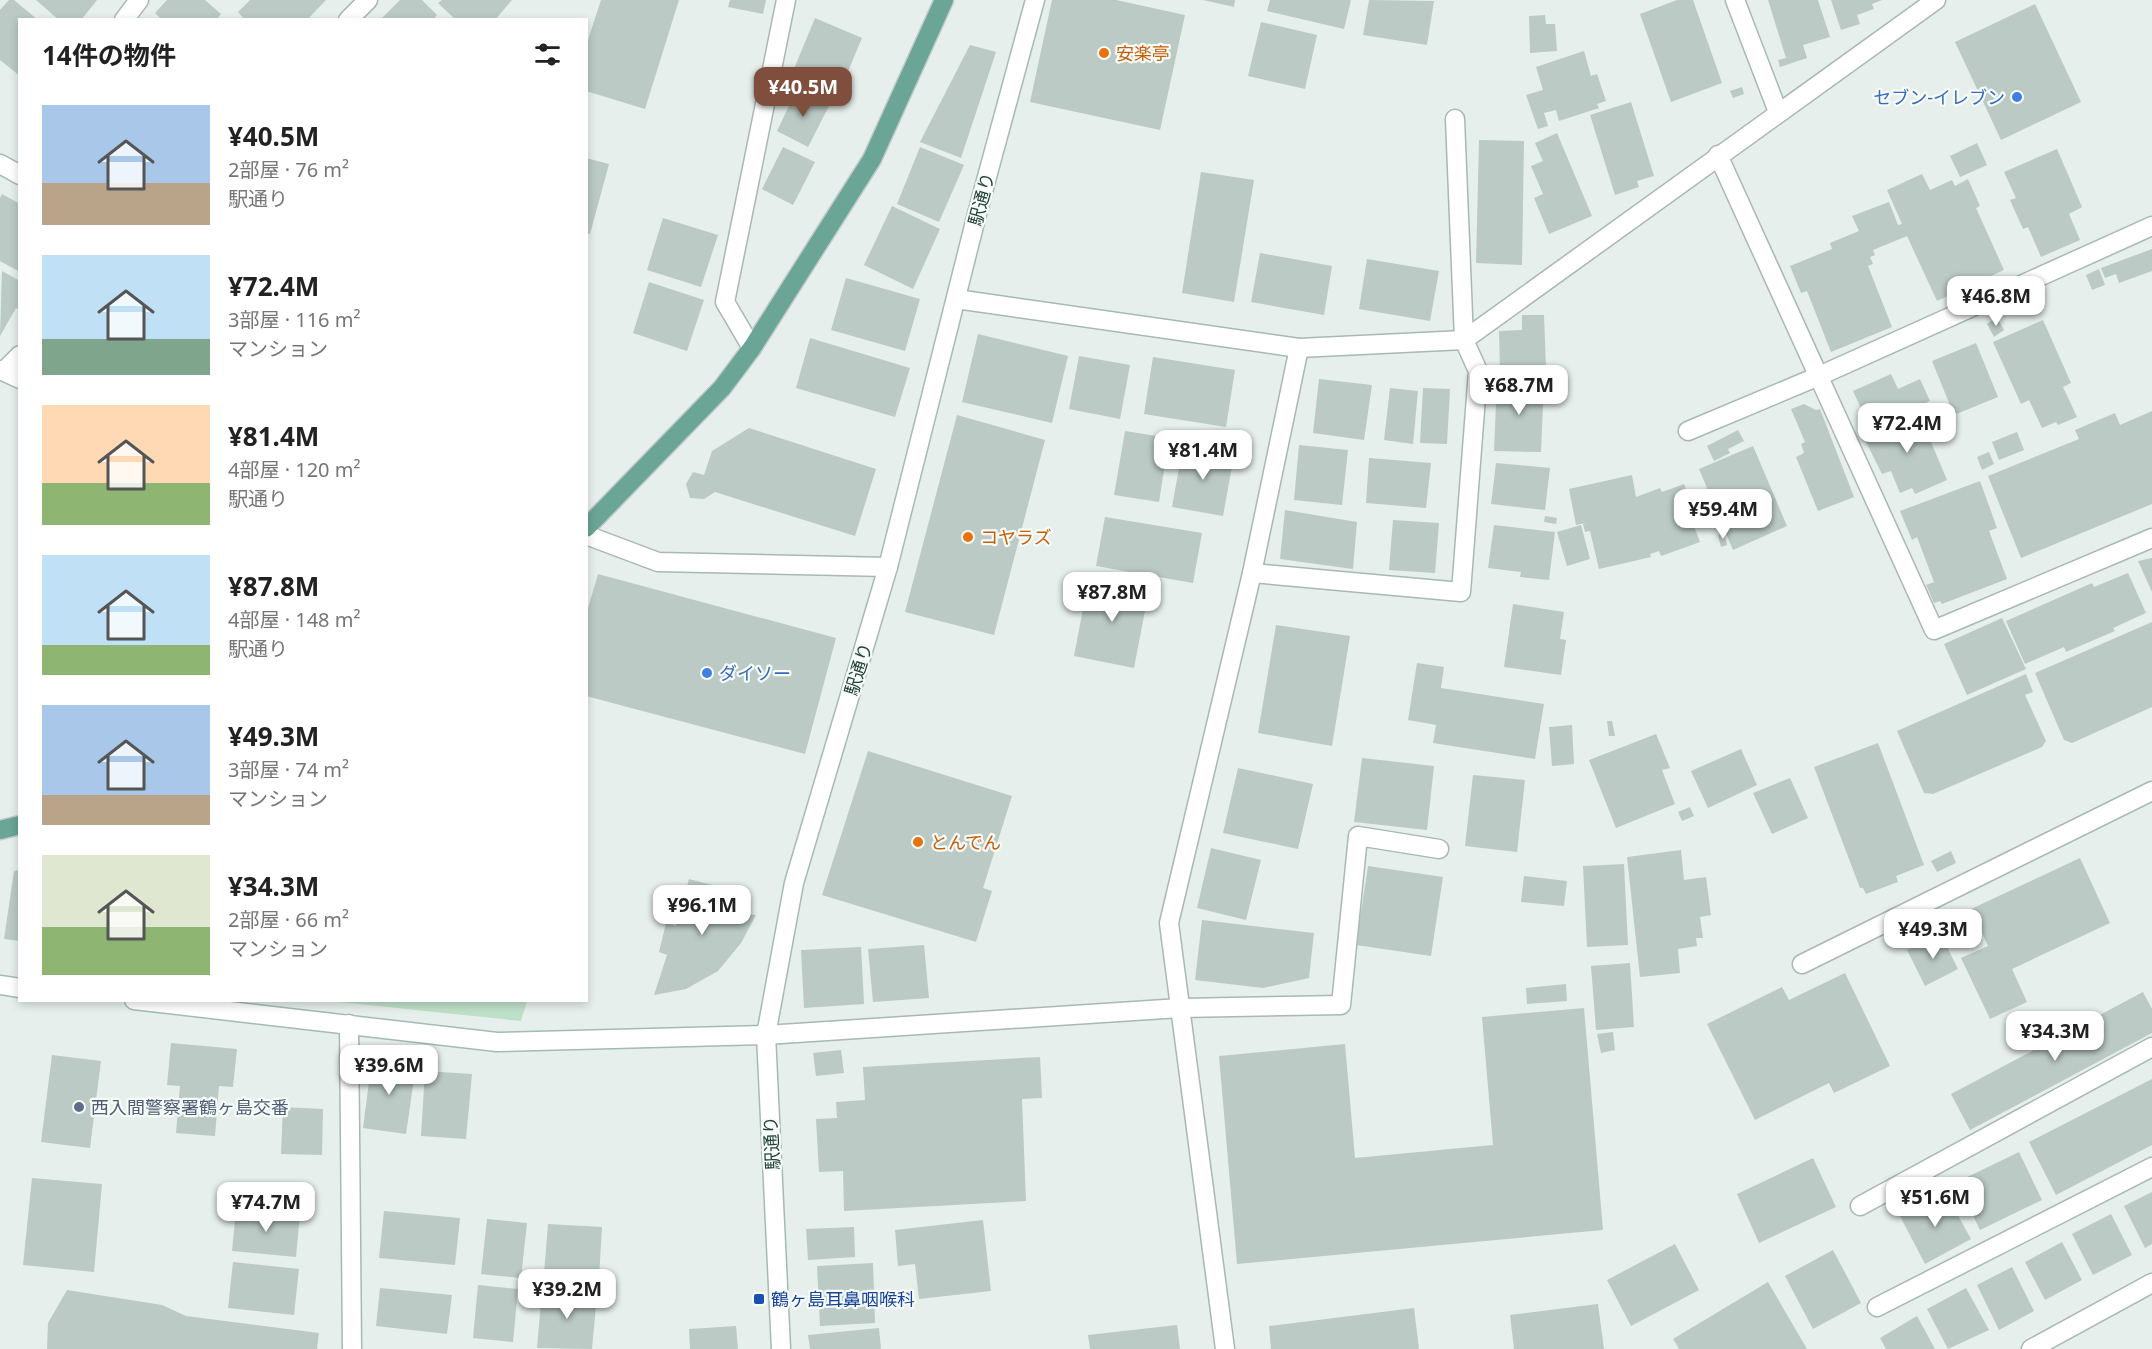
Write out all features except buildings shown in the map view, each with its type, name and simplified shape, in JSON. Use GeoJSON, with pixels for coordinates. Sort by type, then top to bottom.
{"type":"FeatureCollection","features":[{"type":"Feature","properties":{"kind":"main road"},"geometry":{"type":"LineString","coordinates":[[588,526],[722,388],[752,348],[872,159],[944,0]]}},
{"type":"Feature","properties":{"kind":"main road"},"geometry":{"type":"LineString","coordinates":[[0,831],[18,826]]}},
{"type":"Feature","properties":{"kind":"street"},"geometry":{"type":"LineString","coordinates":[[126,18],[139,0]]}},
{"type":"Feature","properties":{"kind":"street"},"geometry":{"type":"LineString","coordinates":[[350,18],[368,0]]}},
{"type":"Feature","properties":{"kind":"street"},"geometry":{"type":"LineString","coordinates":[[752,348],[725,302],[786,0]]}},
{"type":"Feature","properties":{"kind":"street","name":"駅通り"},"geometry":{"type":"LineString","coordinates":[[781,1349],[766,1035],[794,883],[888,567],[1035,0]]}},
{"type":"Feature","properties":{"kind":"street"},"geometry":{"type":"LineString","coordinates":[[1735,0],[1778,112]]}},
{"type":"Feature","properties":{"kind":"street"},"geometry":{"type":"LineString","coordinates":[[956,299],[1299,348],[1464,340],[1778,112],[1912,7],[1936,0]]}},
{"type":"Feature","properties":{"kind":"street"},"geometry":{"type":"LineString","coordinates":[[1252,573],[1461,592],[1478,371],[1464,340],[1455,119]]}},
{"type":"Feature","properties":{"kind":"street"},"geometry":{"type":"LineString","coordinates":[[1718,155],[1934,630],[2152,538]]}},
{"type":"Feature","properties":{"kind":"street"},"geometry":{"type":"LineString","coordinates":[[1688,430],[1819,376],[2152,226]]}},
{"type":"Feature","properties":{"kind":"street"},"geometry":{"type":"LineString","coordinates":[[1225,1349],[1169,923],[1252,573],[1299,348]]}},
{"type":"Feature","properties":{"kind":"street"},"geometry":{"type":"LineString","coordinates":[[8,374],[18,358]]}},
{"type":"Feature","properties":{"kind":"street"},"geometry":{"type":"LineString","coordinates":[[588,536],[658,562],[888,567]]}},
{"type":"Feature","properties":{"kind":"street"},"geometry":{"type":"LineString","coordinates":[[1802,964],[2152,791]]}},
{"type":"Feature","properties":{"kind":"street"},"geometry":{"type":"LineString","coordinates":[[152,1002],[497,1042],[766,1035],[1180,1008],[1341,1005],[1358,836],[1439,849]]}},
{"type":"Feature","properties":{"kind":"street"},"geometry":{"type":"LineString","coordinates":[[0,985],[18,988]]}},
{"type":"Feature","properties":{"kind":"street"},"geometry":{"type":"LineString","coordinates":[[349,1024],[352,1349]]}},
{"type":"Feature","properties":{"kind":"street"},"geometry":{"type":"LineString","coordinates":[[1860,1206],[2152,1047]]}},
{"type":"Feature","properties":{"kind":"street"},"geometry":{"type":"LineString","coordinates":[[1877,1307],[2152,1167]]}},
{"type":"Feature","properties":{"kind":"street"},"geometry":{"type":"LineString","coordinates":[[2031,1349],[2152,1283]]}},
{"type":"Feature","properties":{"kind":"green space"},"geometry":{"type":"Polygon","coordinates":[[[340,1002],[527,1002],[521,1021],[340,1002]]]}},
{"type":"Feature","properties":{"kind":"place","name":"安楽亭"},"geometry":{"type":"Point","coordinates":[1104,53]}},
{"type":"Feature","properties":{"kind":"place","name":"セブン-イレブン"},"geometry":{"type":"Point","coordinates":[2017,97]}},
{"type":"Feature","properties":{"kind":"place","name":"コヤラズ"},"geometry":{"type":"Point","coordinates":[968,537]}},
{"type":"Feature","properties":{"kind":"place","name":"ダイソー"},"geometry":{"type":"Point","coordinates":[707,673]}},
{"type":"Feature","properties":{"kind":"place","name":"とんでん"},"geometry":{"type":"Point","coordinates":[918,842]}},
{"type":"Feature","properties":{"kind":"place","name":"西入間警察署鶴ヶ島交番"},"geometry":{"type":"Point","coordinates":[79,1107]}},
{"type":"Feature","properties":{"kind":"place","name":"鶴ヶ島耳鼻咽喉科"},"geometry":{"type":"Point","coordinates":[759,1299]}}]}
